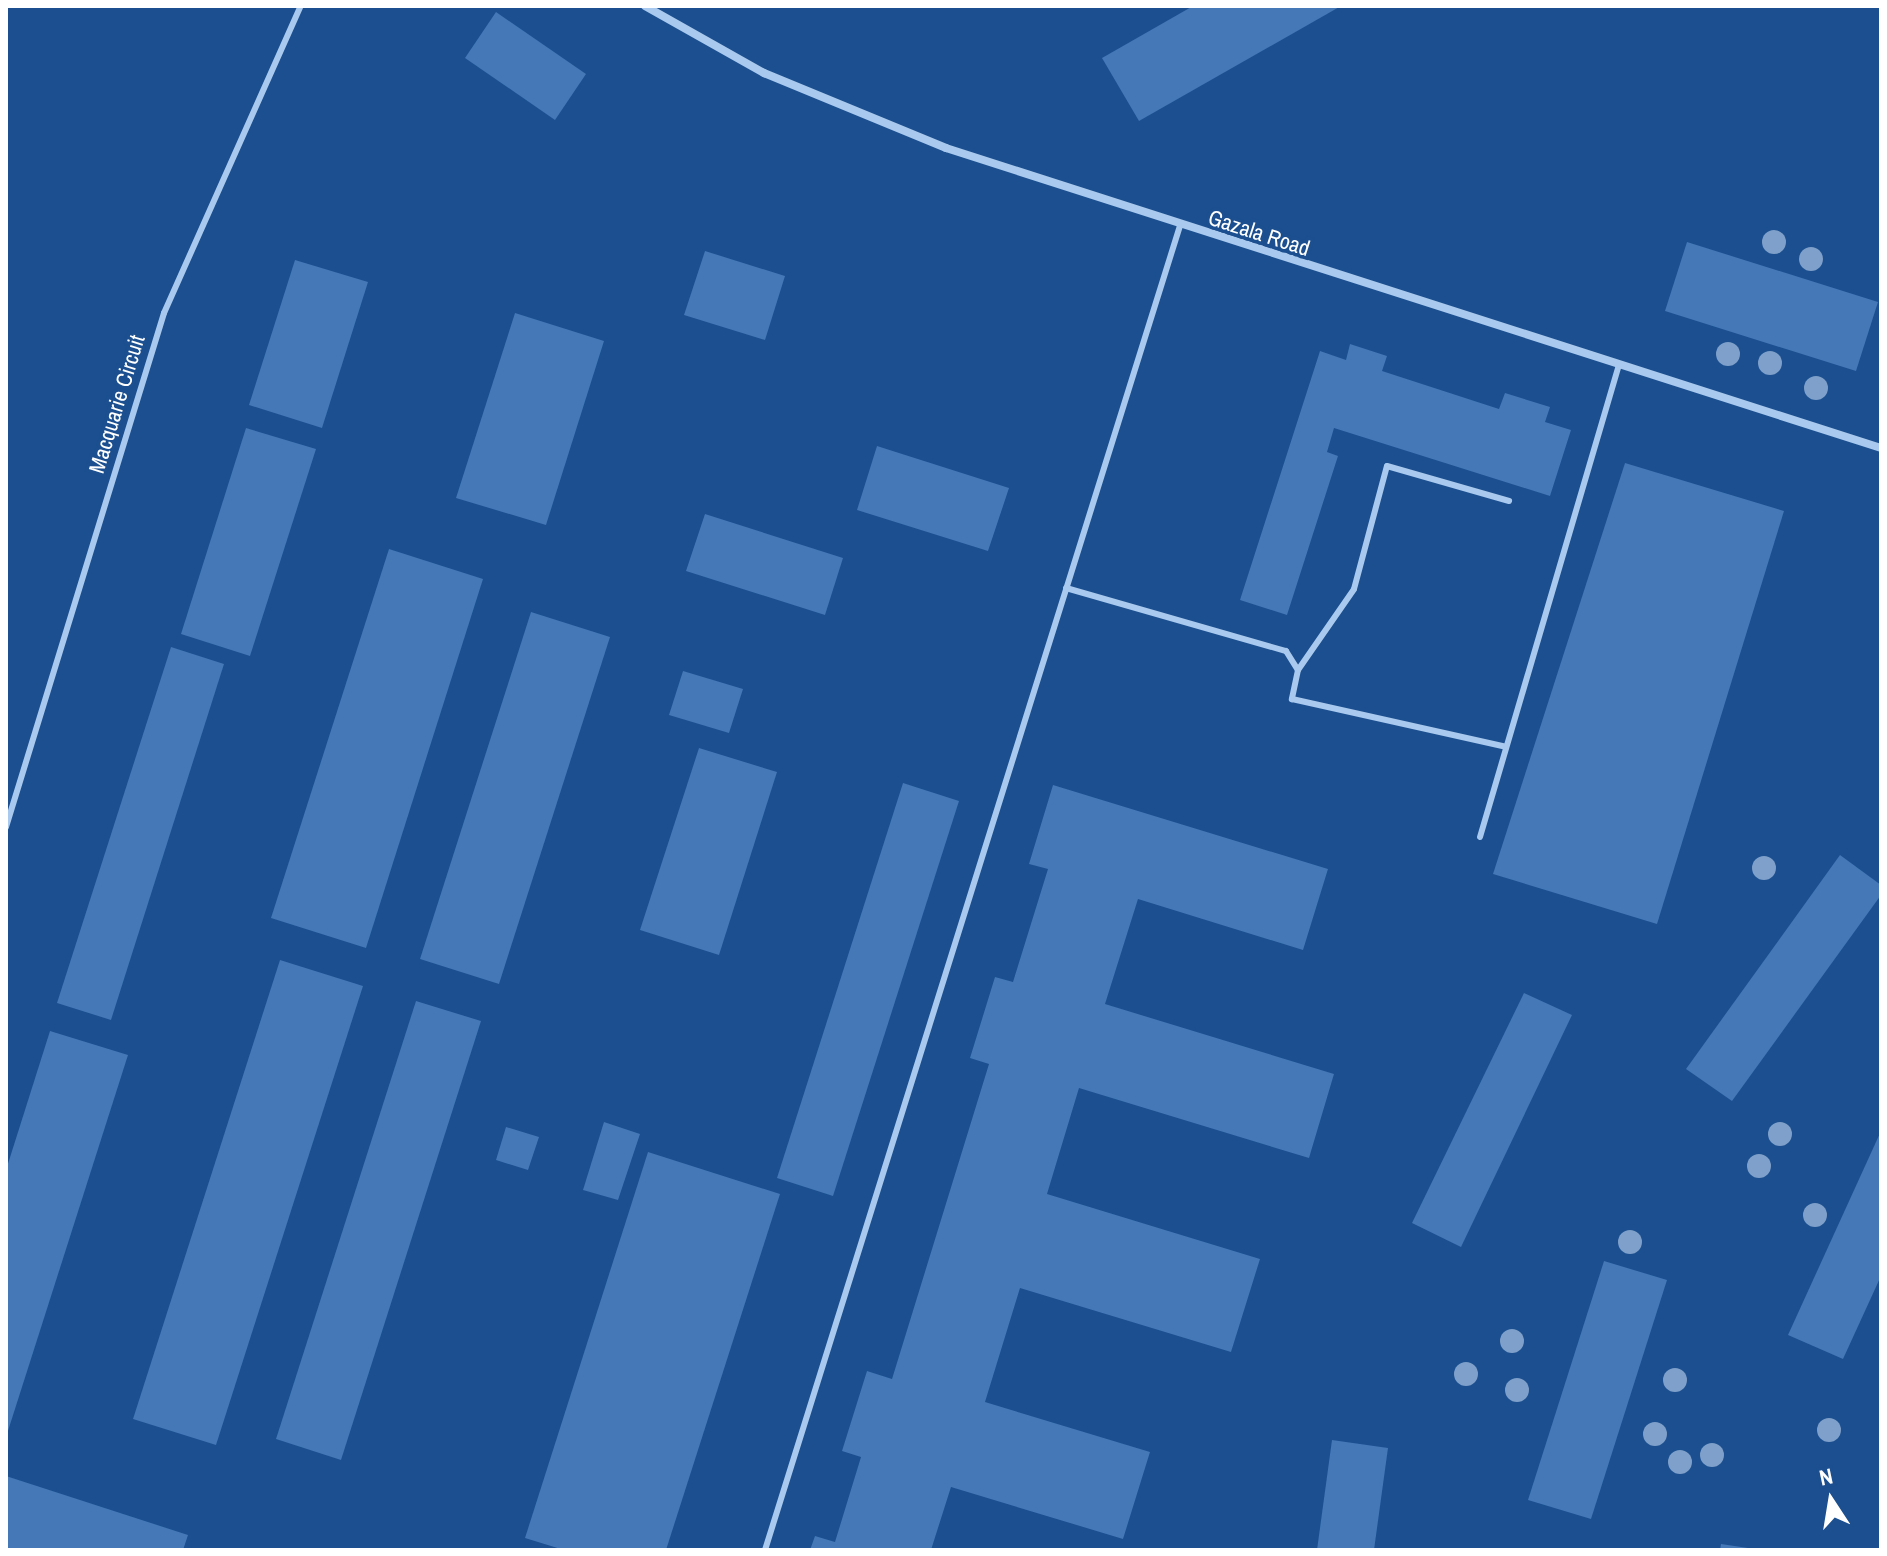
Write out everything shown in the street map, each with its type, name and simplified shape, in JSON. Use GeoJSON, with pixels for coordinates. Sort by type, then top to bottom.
{"type":"FeatureCollection","features":[{"type":"Feature","properties":{"kind":"street","name":"Gazala Road"},"geometry":{"type":"LineString","coordinates":[[645,6],[764,73],[932,143],[1180,226],[1881,448]]}},
{"type":"Feature","properties":{"kind":"lane","name":"Macquarie Circuit"},"geometry":{"type":"LineString","coordinates":[[6,827],[164,313],[301,6]]}},
{"type":"Feature","properties":{"kind":"lane"},"geometry":{"type":"LineString","coordinates":[[765,1550],[1180,226]]}},
{"type":"Feature","properties":{"kind":"lane"},"geometry":{"type":"LineString","coordinates":[[1480,837],[1619,365]]}},
{"type":"Feature","properties":{"kind":"lane"},"geometry":{"type":"LineString","coordinates":[[1506,747],[1292,699],[1298,670],[1354,589],[1387,466],[1509,501]]}},
{"type":"Feature","properties":{"kind":"lane"},"geometry":{"type":"LineString","coordinates":[[1066,588],[1286,651],[1298,670]]}},
{"type":"Feature","properties":{"kind":"building"},"geometry":{"type":"Polygon","coordinates":[[[1193,6],[1341,6],[1139,121],[1102,58],[1193,6]]]}},
{"type":"Feature","properties":{"kind":"building"},"geometry":{"type":"Polygon","coordinates":[[[496,12],[586,74],[555,120],[465,58],[496,12]]]}},
{"type":"Feature","properties":{"kind":"building"},"geometry":{"type":"Polygon","coordinates":[[[1687,242],[1878,302],[1856,371],[1665,311],[1687,242]]]}},
{"type":"Feature","properties":{"kind":"building"},"geometry":{"type":"Polygon","coordinates":[[[705,251],[785,276],[765,340],[684,315],[705,251]]]}},
{"type":"Feature","properties":{"kind":"building"},"geometry":{"type":"Polygon","coordinates":[[[295,260],[368,282],[322,428],[249,405],[295,260]]]}},
{"type":"Feature","properties":{"kind":"building"},"geometry":{"type":"Polygon","coordinates":[[[515,313],[604,341],[546,525],[456,498],[515,313]]]}},
{"type":"Feature","properties":{"kind":"building"},"geometry":{"type":"Polygon","coordinates":[[[1350,344],[1387,356],[1382,371],[1499,409],[1505,393],[1550,407],[1545,422],[1571,430],[1550,496],[1334,428],[1327,452],[1338,456],[1287,615],[1240,600],[1320,351],[1346,360],[1350,344]]]}},
{"type":"Feature","properties":{"kind":"building"},"geometry":{"type":"Polygon","coordinates":[[[246,428],[316,449],[250,656],[181,634],[246,428]]]}},
{"type":"Feature","properties":{"kind":"building"},"geometry":{"type":"Polygon","coordinates":[[[877,446],[1009,488],[988,551],[857,510],[877,446]]]}},
{"type":"Feature","properties":{"kind":"building"},"geometry":{"type":"Polygon","coordinates":[[[1625,463],[1784,511],[1657,924],[1493,874],[1625,463]]]}},
{"type":"Feature","properties":{"kind":"building"},"geometry":{"type":"Polygon","coordinates":[[[705,514],[843,558],[825,615],[686,571],[705,514]]]}},
{"type":"Feature","properties":{"kind":"building"},"geometry":{"type":"Polygon","coordinates":[[[389,549],[483,579],[366,948],[271,918],[389,549]]]}},
{"type":"Feature","properties":{"kind":"building"},"geometry":{"type":"Polygon","coordinates":[[[531,612],[610,637],[499,984],[420,959],[531,612]]]}},
{"type":"Feature","properties":{"kind":"building"},"geometry":{"type":"Polygon","coordinates":[[[171,647],[224,664],[111,1020],[57,1003],[171,647]]]}},
{"type":"Feature","properties":{"kind":"building"},"geometry":{"type":"Polygon","coordinates":[[[683,671],[743,689],[729,733],[669,715],[683,671]]]}},
{"type":"Feature","properties":{"kind":"building"},"geometry":{"type":"Polygon","coordinates":[[[699,748],[777,772],[719,955],[640,930],[699,748]]]}},
{"type":"Feature","properties":{"kind":"building"},"geometry":{"type":"Polygon","coordinates":[[[903,783],[959,801],[833,1196],[777,1178],[903,783]]]}},
{"type":"Feature","properties":{"kind":"building"},"geometry":{"type":"Polygon","coordinates":[[[1053,785],[1328,869],[1303,950],[1138,899],[1105,1004],[1334,1074],[1309,1158],[1079,1088],[1047,1194],[1260,1259],[1231,1352],[1020,1288],[985,1402],[1150,1452],[1123,1539],[951,1487],[931,1550],[810,1550],[815,1536],[835,1542],[861,1457],[842,1451],[867,1371],[892,1379],[989,1064],[970,1058],[995,977],[1013,982],[1048,869],[1029,864],[1053,785]]]}},
{"type":"Feature","properties":{"kind":"building"},"geometry":{"type":"Polygon","coordinates":[[[1840,855],[1881,885],[1881,895],[1732,1101],[1686,1069],[1840,855]]]}},
{"type":"Feature","properties":{"kind":"building"},"geometry":{"type":"Polygon","coordinates":[[[280,960],[363,986],[216,1445],[133,1419],[280,960]]]}},
{"type":"Feature","properties":{"kind":"building"},"geometry":{"type":"Polygon","coordinates":[[[1524,993],[1572,1015],[1461,1247],[1412,1223],[1524,993]]]}},
{"type":"Feature","properties":{"kind":"building"},"geometry":{"type":"Polygon","coordinates":[[[416,1001],[481,1021],[341,1460],[276,1439],[416,1001]]]}},
{"type":"Feature","properties":{"kind":"building"},"geometry":{"type":"Polygon","coordinates":[[[50,1031],[128,1055],[7,1434],[6,1170],[50,1031]]]}},
{"type":"Feature","properties":{"kind":"building"},"geometry":{"type":"Polygon","coordinates":[[[604,1122],[640,1134],[618,1200],[583,1190],[604,1122]]]}},
{"type":"Feature","properties":{"kind":"building"},"geometry":{"type":"Polygon","coordinates":[[[506,1127],[539,1137],[528,1170],[496,1160],[506,1127]]]}},
{"type":"Feature","properties":{"kind":"building"},"geometry":{"type":"Polygon","coordinates":[[[1881,1131],[1881,1276],[1843,1359],[1788,1335],[1881,1131]]]}},
{"type":"Feature","properties":{"kind":"building"},"geometry":{"type":"Polygon","coordinates":[[[648,1152],[780,1194],[666,1550],[564,1550],[525,1538],[648,1152]]]}},
{"type":"Feature","properties":{"kind":"building"},"geometry":{"type":"Polygon","coordinates":[[[1604,1261],[1667,1280],[1591,1519],[1528,1500],[1604,1261]]]}},
{"type":"Feature","properties":{"kind":"building"},"geometry":{"type":"Polygon","coordinates":[[[1332,1440],[1388,1448],[1374,1550],[1317,1550],[1332,1440]]]}},
{"type":"Feature","properties":{"kind":"building"},"geometry":{"type":"Polygon","coordinates":[[[6,1476],[188,1535],[183,1550],[6,1550],[6,1476]]]}},
{"type":"Feature","properties":{"kind":"building"},"geometry":{"type":"Polygon","coordinates":[[[1721,1544],[1748,1548],[1748,1550],[1720,1550],[1721,1544]]]}}]}
